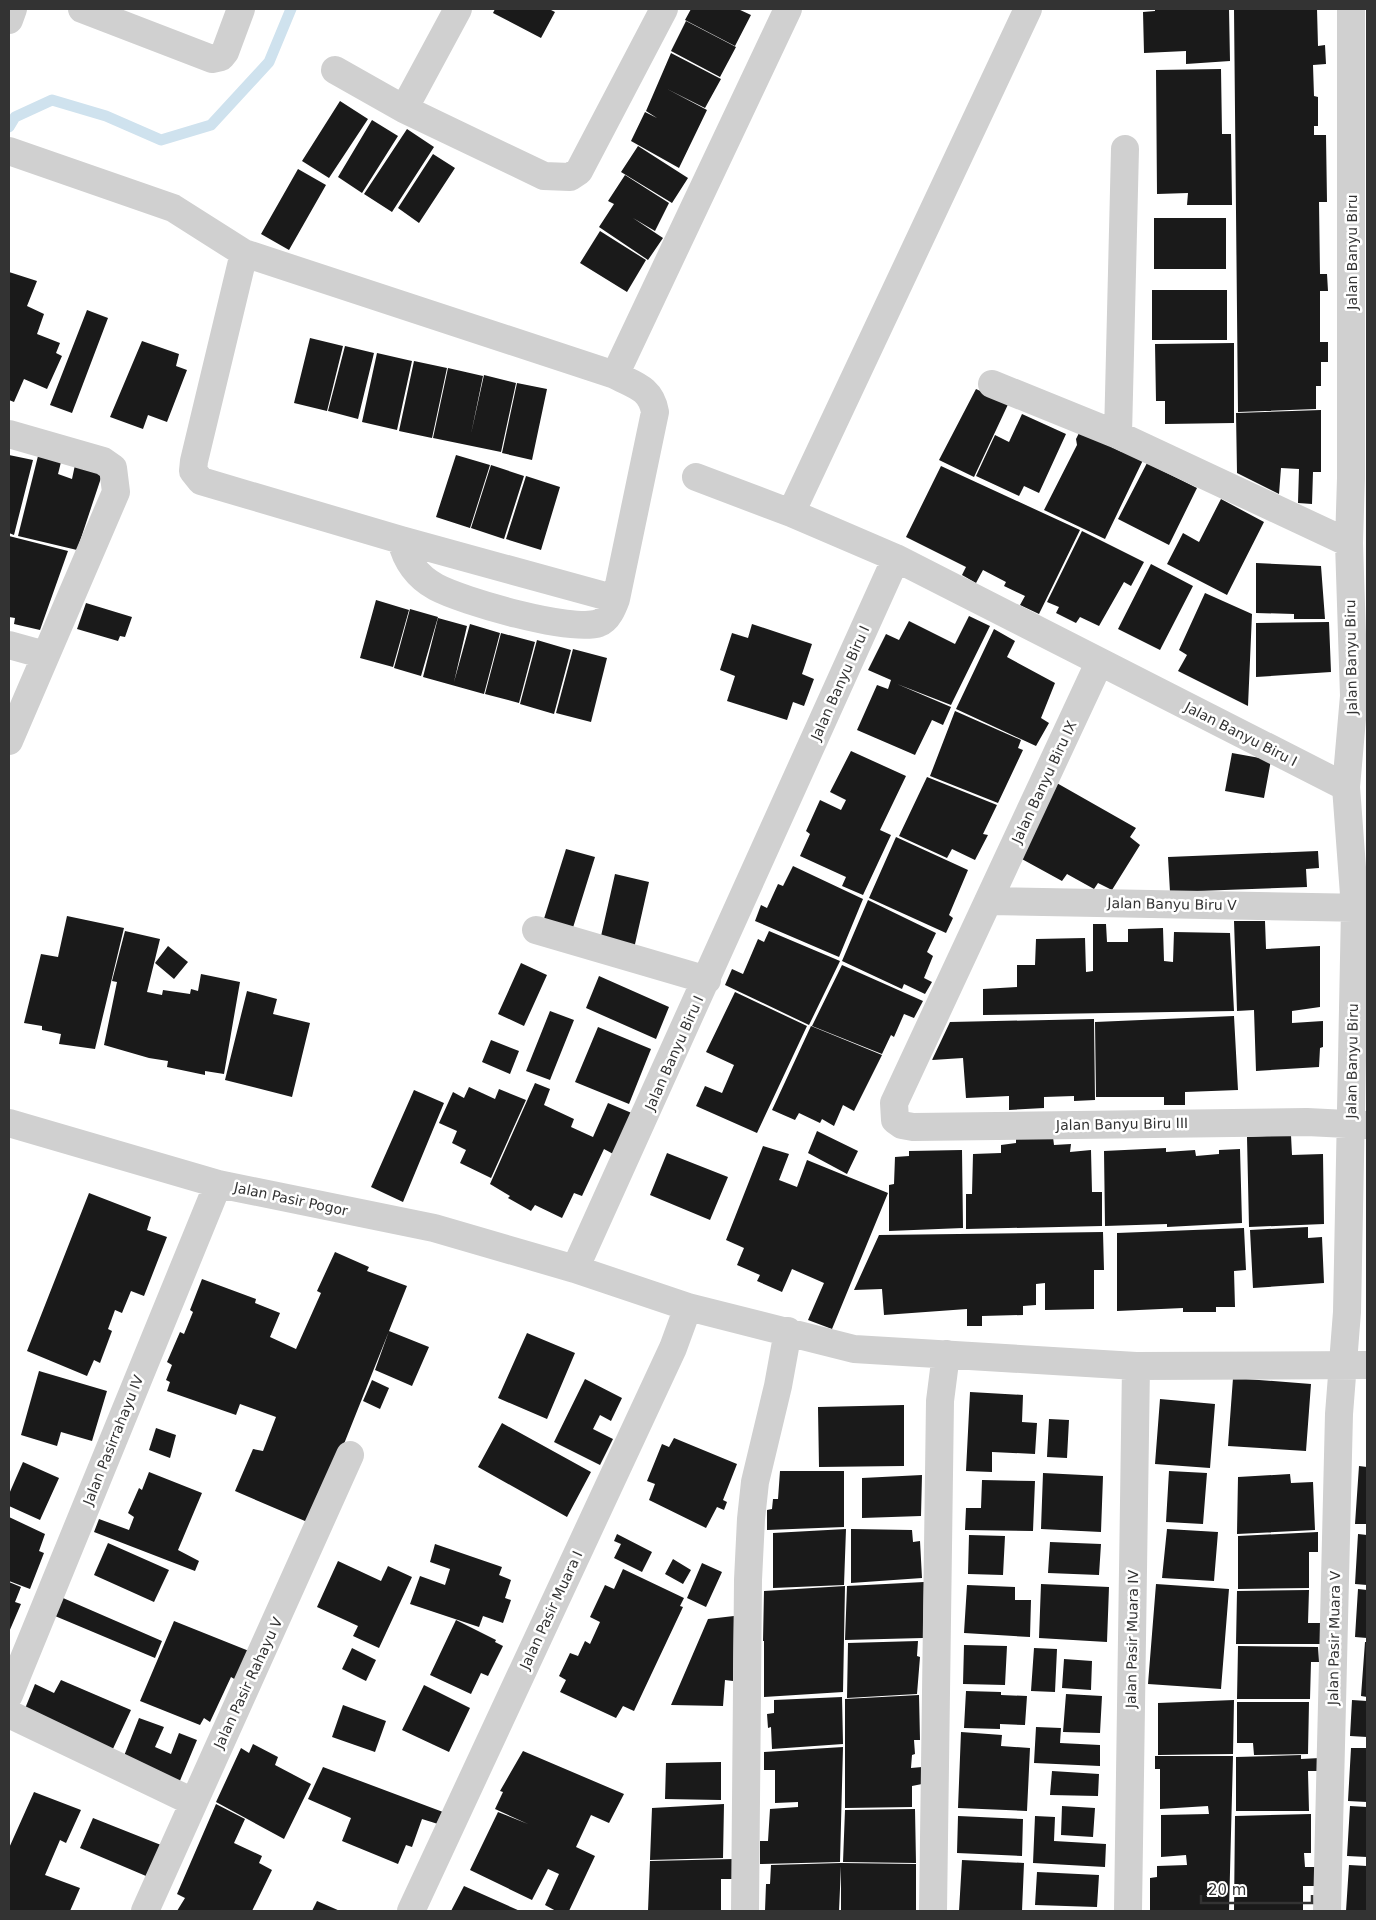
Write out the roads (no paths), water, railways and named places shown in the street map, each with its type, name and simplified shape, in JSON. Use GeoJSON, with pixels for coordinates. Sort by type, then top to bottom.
{"type":"FeatureCollection","features":[{"type":"Feature","properties":{"kind":"street"},"geometry":{"type":"LineString","coordinates":[[9,20],[13,9]]}},
{"type":"Feature","properties":{"kind":"street"},"geometry":{"type":"LineString","coordinates":[[82,9],[212,59],[221,57],[225,52],[241,9]]}},
{"type":"Feature","properties":{"kind":"street"},"geometry":{"type":"LineString","coordinates":[[404,109],[458,9]]}},
{"type":"Feature","properties":{"kind":"street"},"geometry":{"type":"LineString","coordinates":[[335,70],[404,109],[544,176],[570,177],[579,171],[664,9]]}},
{"type":"Feature","properties":{"kind":"street"},"geometry":{"type":"LineString","coordinates":[[615,375],[788,9]]}},
{"type":"Feature","properties":{"kind":"street"},"geometry":{"type":"LineString","coordinates":[[791,513],[1028,9]]}},
{"type":"Feature","properties":{"kind":"street","name":"Jalan Banyu Biru"},"geometry":{"type":"LineString","coordinates":[[1351,9],[1359,38],[1360,265],[1359,478],[1349,543],[1360,696],[1346,787],[1361,908],[1359,1125],[1347,1312],[1354,1365]]}},
{"type":"Feature","properties":{"kind":"street"},"geometry":{"type":"LineString","coordinates":[[1118,435],[1125,149]]}},
{"type":"Feature","properties":{"kind":"street"},"geometry":{"type":"LineString","coordinates":[[18,155],[173,208],[244,253],[615,375],[647,392],[653,400],[655,412],[616,599],[610,614],[600,623],[582,625],[547,621],[469,599],[436,587],[406,561],[401,540]]}},
{"type":"Feature","properties":{"kind":"street"},"geometry":{"type":"LineString","coordinates":[[244,253],[194,461],[193,471],[201,481],[401,540],[616,599]]}},
{"type":"Feature","properties":{"kind":"street"},"geometry":{"type":"LineString","coordinates":[[992,384],[1118,435],[1349,543]]}},
{"type":"Feature","properties":{"kind":"street"},"geometry":{"type":"LineString","coordinates":[[9,434],[103,461],[113,468],[116,477],[116,492],[9,741]]}},
{"type":"Feature","properties":{"kind":"street"},"geometry":{"type":"LineString","coordinates":[[696,477],[791,513],[896,558]]}},
{"type":"Feature","properties":{"kind":"street","name":"Jalan Banyu Biru I"},"geometry":{"type":"LineString","coordinates":[[575,1269],[896,558],[1099,663],[1346,787]]}},
{"type":"Feature","properties":{"kind":"street"},"geometry":{"type":"LineString","coordinates":[[9,645],[45,655]]}},
{"type":"Feature","properties":{"kind":"street","name":"Jalan Banyu Biru IX"},"geometry":{"type":"LineString","coordinates":[[895,1120],[894,1103],[1099,663]]}},
{"type":"Feature","properties":{"kind":"street","name":"Jalan Banyu Biru V"},"geometry":{"type":"LineString","coordinates":[[988,900],[1361,908]]}},
{"type":"Feature","properties":{"kind":"street"},"geometry":{"type":"LineString","coordinates":[[536,930],[707,980]]}},
{"type":"Feature","properties":{"kind":"street","name":"Jalan Banyu Biru III"},"geometry":{"type":"LineString","coordinates":[[895,1120],[902,1125],[913,1127],[1307,1122],[1359,1125]]}},
{"type":"Feature","properties":{"kind":"street","name":"Jalan Pasir Pogor"},"geometry":{"type":"LineString","coordinates":[[9,1122],[218,1184],[434,1228],[575,1269],[688,1306],[788,1330],[854,1349],[1136,1366],[1354,1365]]}},
{"type":"Feature","properties":{"kind":"street","name":"Jalan Pasirrahayu IV"},"geometry":{"type":"LineString","coordinates":[[9,1695],[218,1184]]}},
{"type":"Feature","properties":{"kind":"street","name":"Jalan Pasir Muara I"},"geometry":{"type":"LineString","coordinates":[[411,1911],[673,1348],[688,1306]]}},
{"type":"Feature","properties":{"kind":"street"},"geometry":{"type":"LineString","coordinates":[[745,1911],[748,1580],[751,1519],[755,1482],[778,1386],[788,1330]]}},
{"type":"Feature","properties":{"kind":"street"},"geometry":{"type":"LineString","coordinates":[[934,1911],[940,1400],[946,1354]]}},
{"type":"Feature","properties":{"kind":"street","name":"Jalan Pasir Muara V"},"geometry":{"type":"LineString","coordinates":[[1327,1911],[1354,1365]]}},
{"type":"Feature","properties":{"kind":"street","name":"Jalan Pasir Muara IV"},"geometry":{"type":"LineString","coordinates":[[1128,1911],[1136,1366]]}},
{"type":"Feature","properties":{"kind":"street","name":"Jalan Pasir Rahayu V"},"geometry":{"type":"LineString","coordinates":[[145,1911],[350,1455]]}},
{"type":"Feature","properties":{"kind":"street"},"geometry":{"type":"LineString","coordinates":[[9,1714],[193,1802]]}},
{"type":"Feature","properties":{"kind":"waterway"},"geometry":{"type":"LineString","coordinates":[[9,127],[15,117],[52,100],[106,116],[161,140],[211,125],[269,62],[291,9]]}}]}
